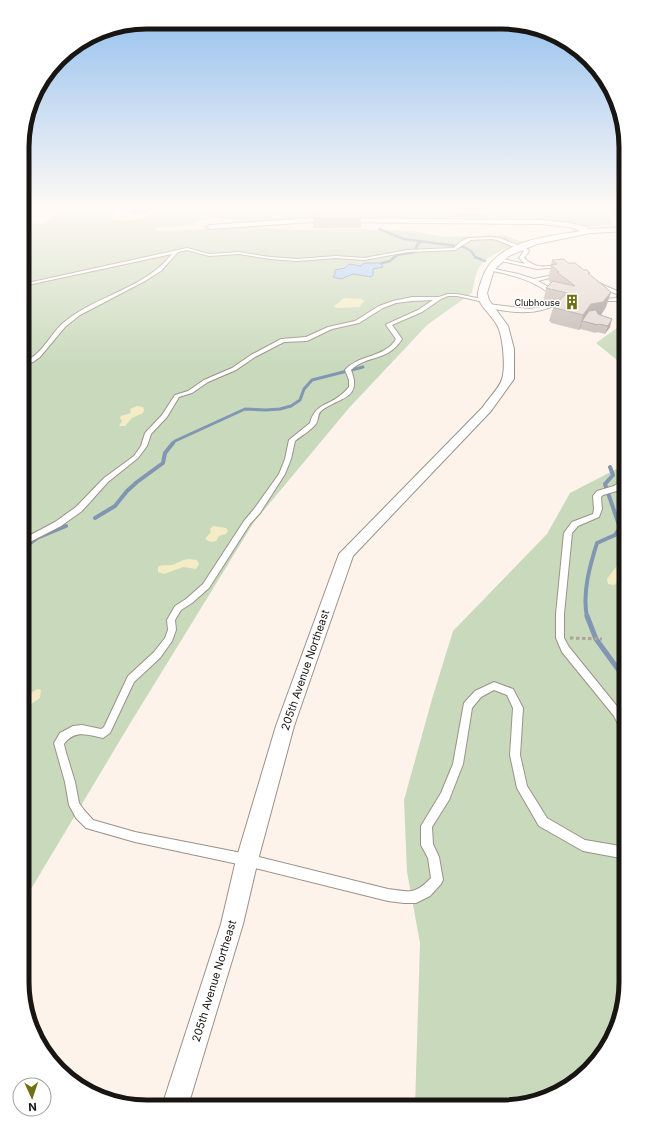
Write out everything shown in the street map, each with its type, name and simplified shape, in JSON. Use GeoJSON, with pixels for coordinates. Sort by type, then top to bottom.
{"type":"FeatureCollection","features":[{"type":"Feature","properties":{"kind":"street"},"geometry":{"type":"LineString","coordinates":[[485,300],[490,269],[498,260]]}},
{"type":"Feature","properties":{"kind":"street","name":"205th Avenue Northeast"},"geometry":{"type":"LineString","coordinates":[[177,1100],[232,924],[247,860],[285,726],[346,554],[487,409],[508,379],[509,349],[503,326],[485,300]]}},
{"type":"Feature","properties":{"kind":"lane"},"geometry":{"type":"LineString","coordinates":[[29,284],[135,260]]}},
{"type":"Feature","properties":{"kind":"lane"},"geometry":{"type":"LineString","coordinates":[[29,362],[38,356],[63,326],[78,314],[148,277],[159,270],[169,260]]}},
{"type":"Feature","properties":{"kind":"lane"},"geometry":{"type":"LineString","coordinates":[[502,260],[537,268],[548,276],[535,280]]}},
{"type":"Feature","properties":{"kind":"lane"},"geometry":{"type":"LineString","coordinates":[[523,260],[530,266]]}},
{"type":"Feature","properties":{"kind":"lane"},"geometry":{"type":"LineString","coordinates":[[537,268],[562,266]]}},
{"type":"Feature","properties":{"kind":"lane"},"geometry":{"type":"LineString","coordinates":[[490,269],[535,280],[546,287],[557,298]]}},
{"type":"Feature","properties":{"kind":"lane"},"geometry":{"type":"LineString","coordinates":[[588,280],[619,292]]}},
{"type":"Feature","properties":{"kind":"lane"},"geometry":{"type":"LineString","coordinates":[[29,538],[58,524],[79,509],[106,480],[136,457],[144,446],[148,433],[165,416],[177,396],[190,392],[206,381],[234,369],[253,356],[283,340],[307,339],[330,328],[357,322],[380,308],[395,302],[412,299],[438,298],[457,294],[534,310],[542,309],[551,305]]}},
{"type":"Feature","properties":{"kind":"lane"},"geometry":{"type":"LineString","coordinates":[[438,298],[420,311],[389,325],[399,339],[396,346],[379,356],[359,362],[348,371],[352,380],[352,387],[344,396],[319,410],[315,414],[313,424],[292,440],[288,459],[282,474],[247,523],[206,586],[189,601],[178,608],[171,620],[172,630],[169,639],[157,655],[131,679],[107,730],[103,734],[82,729],[73,730],[64,736],[59,743],[70,782],[74,805],[80,814],[90,824],[135,837],[247,860],[388,895],[408,898],[425,894],[437,880],[433,857],[427,845],[426,826],[445,796],[458,764],[467,706],[478,694],[494,686],[510,692],[518,708],[515,755],[522,788],[543,822],[583,845],[619,852]]}},
{"type":"Feature","properties":{"kind":"lane"},"geometry":{"type":"LineString","coordinates":[[605,300],[617,299]]}},
{"type":"Feature","properties":{"kind":"lane"},"geometry":{"type":"LineString","coordinates":[[619,486],[596,496],[598,509],[596,515],[576,524],[568,533],[560,614],[560,638],[565,649],[619,717]]}},
{"type":"Feature","properties":{"kind":"path"},"geometry":{"type":"LineString","coordinates":[[560,638],[602,639]]}},
{"type":"Feature","properties":{"kind":"green space"},"geometry":{"type":"Polygon","coordinates":[[[29,260],[486,260],[477,271],[472,293],[427,325],[349,408],[254,522],[131,722],[29,892],[29,260]]]}},
{"type":"Feature","properties":{"kind":"green space"},"geometry":{"type":"Polygon","coordinates":[[[619,307],[619,364],[617,360],[596,343],[617,328],[619,307]]]}},
{"type":"Feature","properties":{"kind":"green space"},"geometry":{"type":"Polygon","coordinates":[[[619,468],[619,990],[615,1013],[610,1027],[595,1054],[573,1076],[553,1088],[539,1094],[516,1099],[415,1100],[420,943],[407,872],[404,800],[432,699],[453,631],[547,534],[570,493],[619,468]]]}},
{"type":"Feature","properties":{"kind":"sand"},"geometry":{"type":"Polygon","coordinates":[[[344,298],[361,299],[365,301],[360,307],[336,308],[334,306],[344,298]]]}},
{"type":"Feature","properties":{"kind":"sand"},"geometry":{"type":"Polygon","coordinates":[[[137,406],[143,407],[143,413],[132,418],[125,426],[119,426],[122,421],[120,418],[121,416],[131,413],[130,409],[137,406]]]}},
{"type":"Feature","properties":{"kind":"sand"},"geometry":{"type":"Polygon","coordinates":[[[213,526],[226,528],[228,531],[226,534],[219,536],[216,541],[211,542],[205,539],[211,532],[210,529],[213,526]]]}},
{"type":"Feature","properties":{"kind":"sand"},"geometry":{"type":"Polygon","coordinates":[[[189,559],[197,560],[199,564],[196,569],[183,567],[164,574],[158,572],[158,567],[160,566],[172,565],[189,559]]]}},
{"type":"Feature","properties":{"kind":"sand"},"geometry":{"type":"Polygon","coordinates":[[[619,563],[619,581],[614,585],[608,584],[607,579],[619,563]]]}},
{"type":"Feature","properties":{"kind":"sand"},"geometry":{"type":"Polygon","coordinates":[[[38,689],[41,690],[40,698],[29,705],[29,695],[38,689]]]}},
{"type":"Feature","properties":{"kind":"water"},"geometry":{"type":"Polygon","coordinates":[[[364,263],[382,263],[381,264],[383,267],[373,269],[373,275],[371,277],[353,274],[341,279],[333,277],[335,270],[345,268],[349,264],[361,266],[364,263]]]}},
{"type":"Feature","properties":{"kind":"building"},"geometry":{"type":"Polygon","coordinates":[[[552,260],[565,260],[568,263],[575,263],[584,270],[587,270],[590,273],[588,273],[611,292],[603,302],[591,304],[583,315],[555,308],[556,306],[553,306],[567,293],[546,288],[553,281],[575,286],[557,272],[559,272],[551,265],[557,264],[552,260]]]}},
{"type":"Feature","properties":{"kind":"building"},"geometry":{"type":"Polygon","coordinates":[[[596,310],[598,314],[612,319],[608,326],[582,321],[589,311],[596,310]]]}},
{"type":"Feature","properties":{"kind":"waterway"},"geometry":{"type":"LineString","coordinates":[[382,263],[392,260]]}},
{"type":"Feature","properties":{"kind":"waterway"},"geometry":{"type":"LineString","coordinates":[[173,443],[245,409],[266,410],[280,409],[291,406],[300,400],[304,389],[312,380],[363,367]]}},
{"type":"Feature","properties":{"kind":"waterway"},"geometry":{"type":"LineString","coordinates":[[95,518],[115,506],[127,491],[137,482],[163,463],[165,453],[173,443]]}},
{"type":"Feature","properties":{"kind":"waterway"},"geometry":{"type":"LineString","coordinates":[[610,467],[613,475],[605,484],[619,525]]}},
{"type":"Feature","properties":{"kind":"waterway"},"geometry":{"type":"LineString","coordinates":[[29,544],[37,538],[66,526]]}},
{"type":"Feature","properties":{"kind":"waterway"},"geometry":{"type":"LineString","coordinates":[[587,617],[585,598],[586,589],[589,570],[597,543],[615,535],[619,529]]}},
{"type":"Feature","properties":{"kind":"waterway"},"geometry":{"type":"LineString","coordinates":[[587,616],[596,639],[619,670]]}},
{"type":"Feature","properties":{"kind":"place","name":"Clubhouse"},"geometry":{"type":"Point","coordinates":[572,302]}}]}
